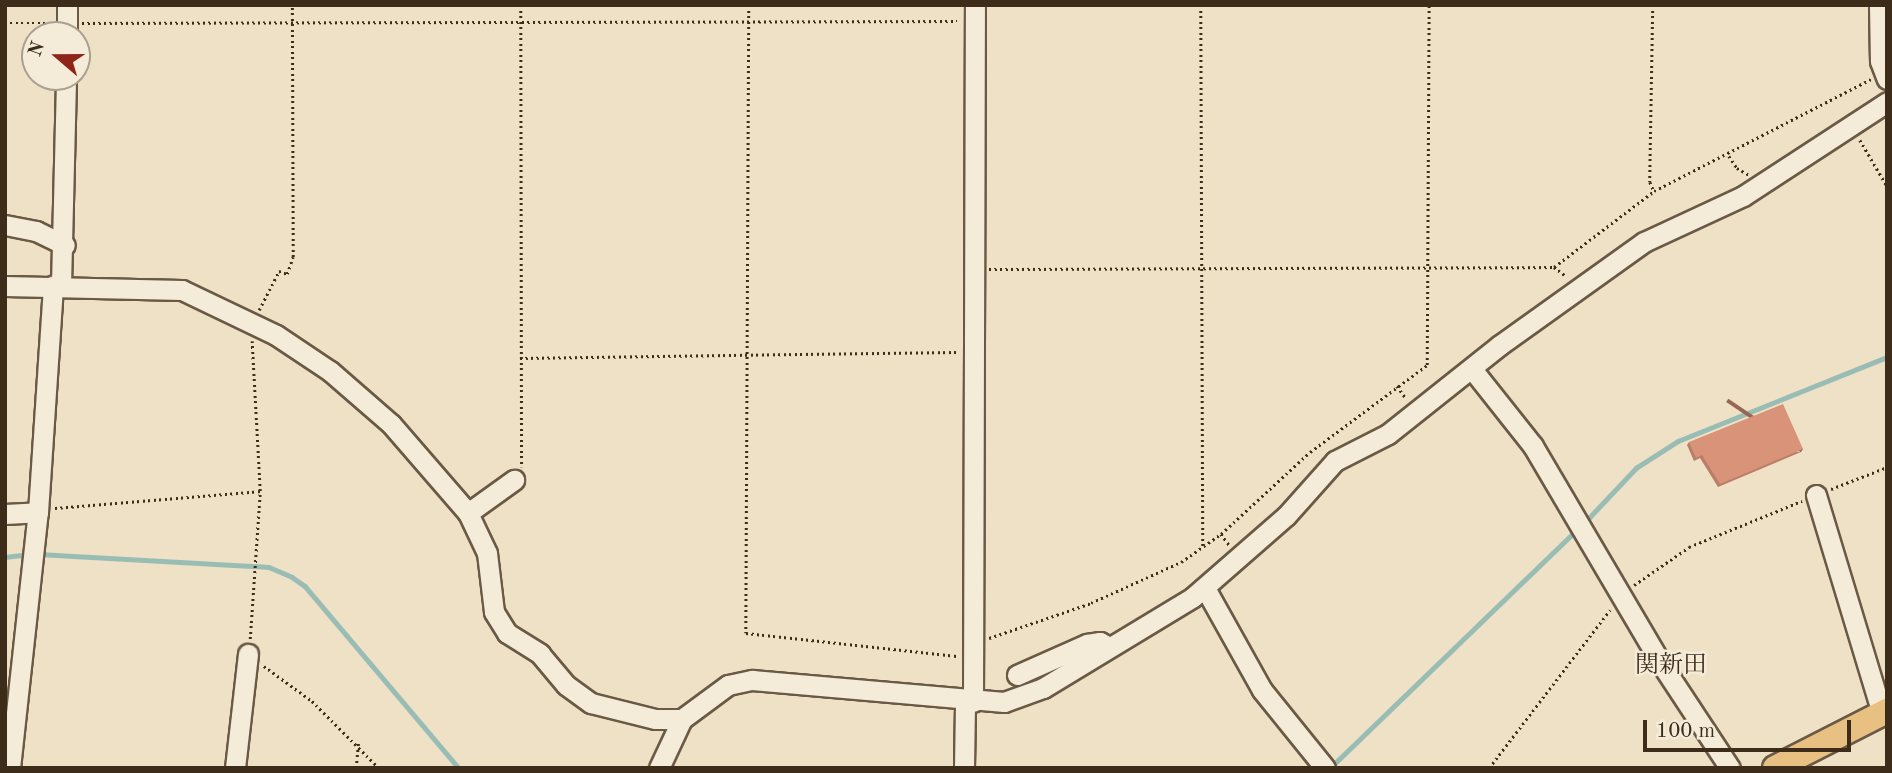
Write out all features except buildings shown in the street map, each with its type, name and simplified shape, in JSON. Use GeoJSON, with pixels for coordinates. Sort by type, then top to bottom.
{"type":"FeatureCollection","features":[{"type":"Feature","properties":{"kind":"main road"},"geometry":{"type":"LineString","coordinates":[[1775,768],[1885,712]]}},
{"type":"Feature","properties":{"kind":"street"},"geometry":{"type":"LineString","coordinates":[[1880,5],[1885,76]]}},
{"type":"Feature","properties":{"kind":"street"},"geometry":{"type":"LineString","coordinates":[[964,768],[976,654],[975,13]]}},
{"type":"Feature","properties":{"kind":"street"},"geometry":{"type":"LineString","coordinates":[[10,768],[38,511],[57,285],[65,244],[66,91]]}},
{"type":"Feature","properties":{"kind":"street"},"geometry":{"type":"LineString","coordinates":[[659,768],[682,719],[728,685],[752,680],[969,701],[1018,700],[1109,648],[1205,588],[1304,499],[1335,461],[1388,433],[1644,242],[1743,196],[1887,102]]}},
{"type":"Feature","properties":{"kind":"street"},"geometry":{"type":"LineString","coordinates":[[5,225],[36,231],[65,244]]}},
{"type":"Feature","properties":{"kind":"street"},"geometry":{"type":"LineString","coordinates":[[5,286],[57,285],[182,290],[287,342],[330,371],[391,424],[468,513],[487,553],[494,612],[513,640],[540,654],[566,685],[591,703],[655,719],[682,719]]}},
{"type":"Feature","properties":{"kind":"street"},"geometry":{"type":"LineString","coordinates":[[1472,369],[1533,446],[1621,597],[1730,768]]}},
{"type":"Feature","properties":{"kind":"street"},"geometry":{"type":"LineString","coordinates":[[468,513],[509,484]]}},
{"type":"Feature","properties":{"kind":"street"},"geometry":{"type":"LineString","coordinates":[[1816,495],[1885,712]]}},
{"type":"Feature","properties":{"kind":"street"},"geometry":{"type":"LineString","coordinates":[[5,514],[38,511]]}},
{"type":"Feature","properties":{"kind":"street"},"geometry":{"type":"LineString","coordinates":[[1205,588],[1262,690],[1325,768]]}},
{"type":"Feature","properties":{"kind":"street"},"geometry":{"type":"LineString","coordinates":[[1017,675],[1087,644],[1100,642],[1109,648]]}},
{"type":"Feature","properties":{"kind":"street"},"geometry":{"type":"LineString","coordinates":[[235,768],[248,654]]}},
{"type":"Feature","properties":{"kind":"path"},"geometry":{"type":"LineString","coordinates":[[253,323],[279,271],[286,274],[293,257],[292,5]]}},
{"type":"Feature","properties":{"kind":"path"},"geometry":{"type":"LineString","coordinates":[[509,484],[522,470],[521,5]]}},
{"type":"Feature","properties":{"kind":"path"},"geometry":{"type":"LineString","coordinates":[[748,5],[746,634],[963,657],[976,654],[1091,603],[1203,548],[1310,452],[1427,365],[1429,5]]}},
{"type":"Feature","properties":{"kind":"path"},"geometry":{"type":"LineString","coordinates":[[1201,5],[1203,548]]}},
{"type":"Feature","properties":{"kind":"path"},"geometry":{"type":"LineString","coordinates":[[1653,5],[1650,182],[1654,191]]}},
{"type":"Feature","properties":{"kind":"path"},"geometry":{"type":"LineString","coordinates":[[91,21],[749,23],[975,13]]}},
{"type":"Feature","properties":{"kind":"path"},"geometry":{"type":"LineString","coordinates":[[976,269],[1554,267],[1654,191],[1885,76]]}},
{"type":"Feature","properties":{"kind":"path"},"geometry":{"type":"LineString","coordinates":[[1852,125],[1887,186]]}},
{"type":"Feature","properties":{"kind":"path"},"geometry":{"type":"LineString","coordinates":[[1729,156],[1733,164]]}},
{"type":"Feature","properties":{"kind":"path"},"geometry":{"type":"LineString","coordinates":[[1554,267],[1562,276]]}},
{"type":"Feature","properties":{"kind":"path"},"geometry":{"type":"LineString","coordinates":[[287,342],[250,342],[260,491],[248,654],[358,743],[379,768]]}},
{"type":"Feature","properties":{"kind":"path"},"geometry":{"type":"LineString","coordinates":[[520,358],[748,352],[977,352]]}},
{"type":"Feature","properties":{"kind":"path"},"geometry":{"type":"LineString","coordinates":[[1397,386],[1405,397]]}},
{"type":"Feature","properties":{"kind":"path"},"geometry":{"type":"LineString","coordinates":[[1489,768],[1621,597],[1689,547],[1887,467]]}},
{"type":"Feature","properties":{"kind":"path"},"geometry":{"type":"LineString","coordinates":[[38,511],[260,491]]}},
{"type":"Feature","properties":{"kind":"path"},"geometry":{"type":"LineString","coordinates":[[1221,534],[1228,544]]}},
{"type":"Feature","properties":{"kind":"path"},"geometry":{"type":"LineString","coordinates":[[356,768],[358,743]]}},
{"type":"Feature","properties":{"kind":"waterway"},"geometry":{"type":"LineString","coordinates":[[1585,522],[1636,468],[1678,441],[1887,357]]}},
{"type":"Feature","properties":{"kind":"waterway"},"geometry":{"type":"LineString","coordinates":[[1331,767],[1576,530]]}},
{"type":"Feature","properties":{"kind":"waterway"},"geometry":{"type":"LineString","coordinates":[[5,557],[30,554]]}},
{"type":"Feature","properties":{"kind":"waterway"},"geometry":{"type":"LineString","coordinates":[[38,554],[269,567],[292,577],[305,586],[459,768]]}},
{"type":"Feature","properties":{"kind":"district","name":"関新田"},"geometry":{"type":"Point","coordinates":[1671,667]}}]}
